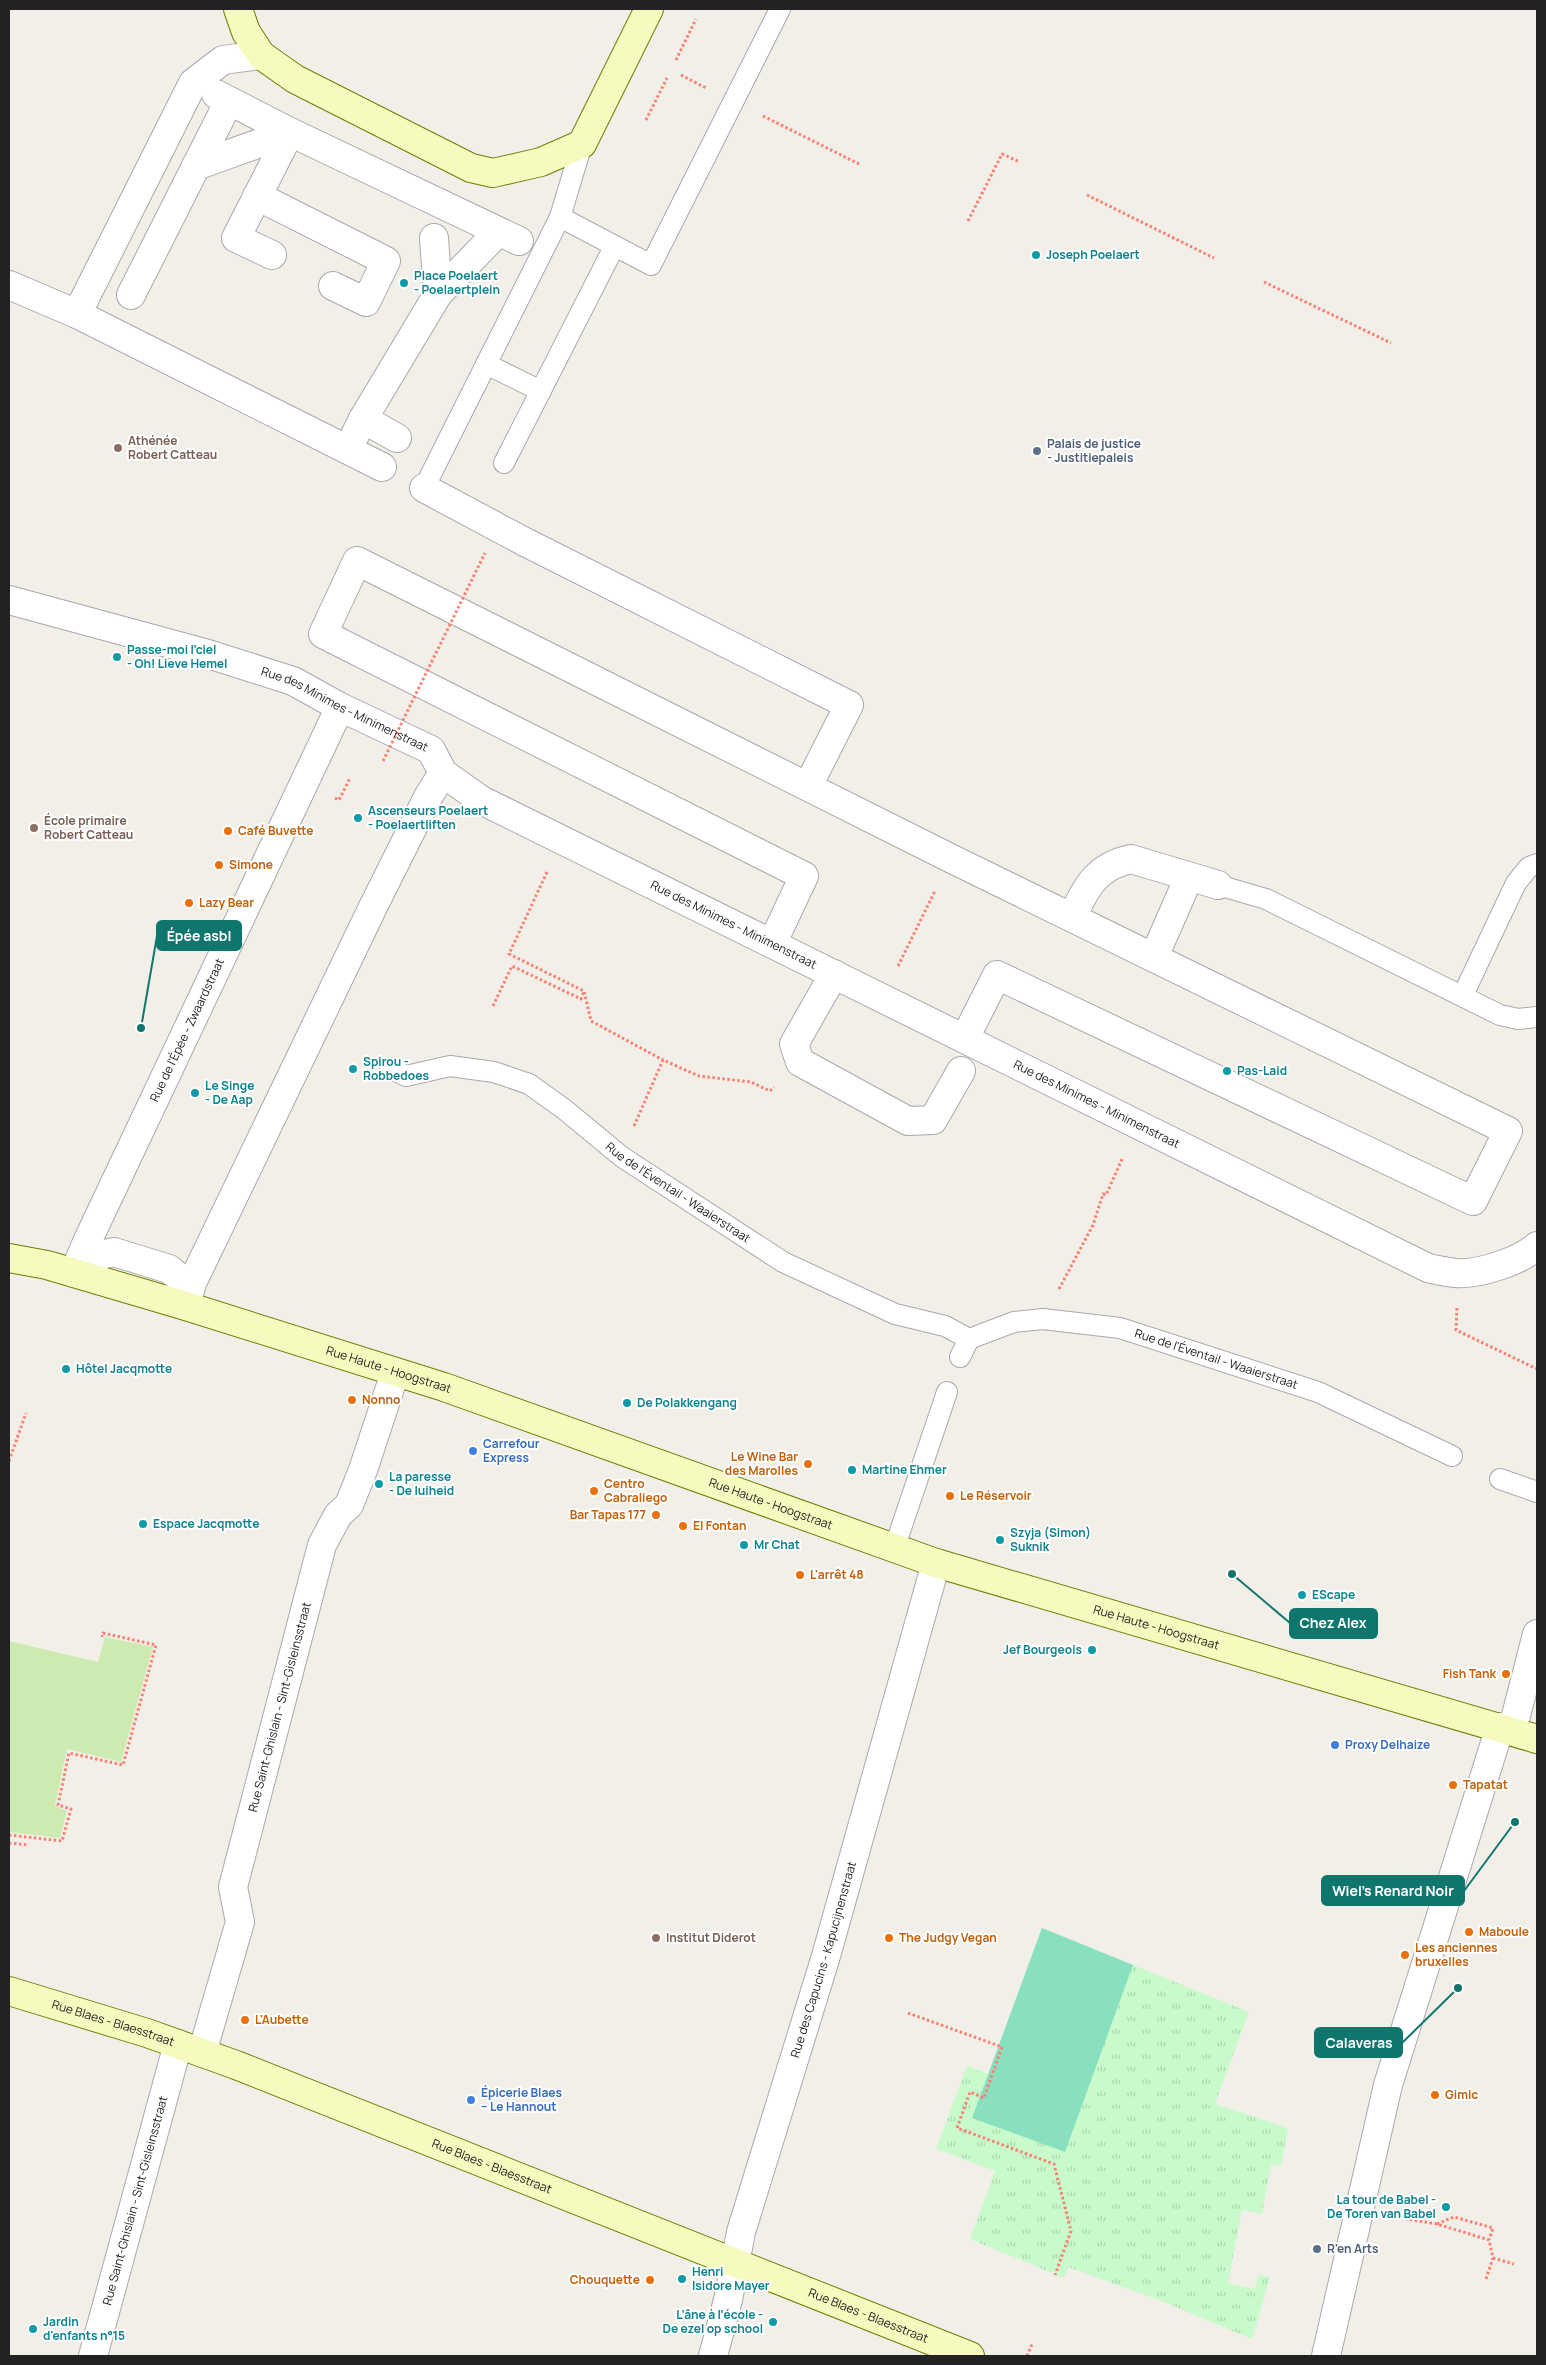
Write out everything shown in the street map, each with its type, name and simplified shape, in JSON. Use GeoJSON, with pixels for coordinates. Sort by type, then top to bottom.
{"type":"FeatureCollection","features":[{"type":"Feature","properties":{"kind":"street"},"geometry":{"type":"LineString","coordinates":[[238,9],[246,32],[261,55],[295,78],[471,168],[493,173],[541,162],[582,144],[649,9]]}},
{"type":"Feature","properties":{"kind":"street"},"geometry":{"type":"LineString","coordinates":[[78,314],[193,83],[223,60],[261,55]]}},
{"type":"Feature","properties":{"kind":"street"},"geometry":{"type":"LineString","coordinates":[[119,322],[121,291],[196,166],[222,97],[290,132],[509,236],[438,294],[357,430],[397,438]]}},
{"type":"Feature","properties":{"kind":"street"},"geometry":{"type":"LineString","coordinates":[[196,166],[290,132]]}},
{"type":"Feature","properties":{"kind":"street"},"geometry":{"type":"LineString","coordinates":[[272,256],[236,238],[290,132]]}},
{"type":"Feature","properties":{"kind":"street"},"geometry":{"type":"LineString","coordinates":[[257,196],[386,261],[366,302],[333,286]]}},
{"type":"Feature","properties":{"kind":"street"},"geometry":{"type":"LineString","coordinates":[[438,294],[440,245],[449,206]]}},
{"type":"Feature","properties":{"kind":"street"},"geometry":{"type":"LineString","coordinates":[[9,285],[78,314],[382,467]]}},
{"type":"Feature","properties":{"kind":"street"},"geometry":{"type":"LineString","coordinates":[[424,488],[531,546],[849,705],[808,786]]}},
{"type":"Feature","properties":{"kind":"street"},"geometry":{"type":"LineString","coordinates":[[772,944],[804,876],[323,634],[357,561],[1072,917],[1508,1131],[1473,1201],[997,975],[965,1038]]}},
{"type":"Feature","properties":{"kind":"street","name":"Rue des Minimes - Minimenstraat"},"geometry":{"type":"LineString","coordinates":[[9,600],[208,654],[284,678],[340,707],[432,750],[443,772],[481,800],[1428,1268],[1457,1274],[1504,1264],[1537,1246]]}},
{"type":"Feature","properties":{"kind":"street","name":"Rue de l'Épée - Zwaardstraat"},"geometry":{"type":"LineString","coordinates":[[74,1273],[99,1216],[340,707]]}},
{"type":"Feature","properties":{"kind":"street"},"geometry":{"type":"LineString","coordinates":[[95,1256],[114,1252],[169,1269],[184,1293],[192,1283],[372,909],[428,797],[443,772]]}},
{"type":"Feature","properties":{"kind":"street"},"geometry":{"type":"LineString","coordinates":[[1072,917],[1086,888],[1107,867],[1119,861],[1131,859],[1218,885]]}},
{"type":"Feature","properties":{"kind":"street"},"geometry":{"type":"LineString","coordinates":[[1154,957],[1189,877]]}},
{"type":"Feature","properties":{"kind":"street"},"geometry":{"type":"LineString","coordinates":[[834,974],[794,1044],[800,1062],[908,1121],[933,1120],[961,1071]]}},
{"type":"Feature","properties":{"kind":"street","name":"Rue Haute - Hoogstraat"},"geometry":{"type":"LineString","coordinates":[[9,1258],[47,1265],[74,1273],[184,1293],[395,1373],[444,1387],[936,1563],[1537,1738]]}},
{"type":"Feature","properties":{"kind":"street","name":"Rue Saint-Ghislain - Sint-Gisleinsstraat"},"geometry":{"type":"LineString","coordinates":[[93,2356],[190,2048],[240,1922],[233,1887],[322,1545],[338,1515],[349,1505],[364,1470],[395,1373]]}},
{"type":"Feature","properties":{"kind":"street","name":"Rue des Capucins - Kapucijnenstraat"},"geometry":{"type":"LineString","coordinates":[[713,2356],[741,2232],[826,1956],[936,1563]]}},
{"type":"Feature","properties":{"kind":"street"},"geometry":{"type":"LineString","coordinates":[[1326,2356],[1388,2085],[1537,1634]]}},
{"type":"Feature","properties":{"kind":"street","name":"Rue Blaes - Blaesstraat"},"geometry":{"type":"LineString","coordinates":[[9,1991],[190,2048],[970,2356]]}},
{"type":"Feature","properties":{"kind":"lane"},"geometry":{"type":"LineString","coordinates":[[560,217],[651,265],[780,9]]}},
{"type":"Feature","properties":{"kind":"lane"},"geometry":{"type":"LineString","coordinates":[[424,488],[560,217],[582,144]]}},
{"type":"Feature","properties":{"kind":"lane"},"geometry":{"type":"LineString","coordinates":[[504,463],[614,247]]}},
{"type":"Feature","properties":{"kind":"lane"},"geometry":{"type":"LineString","coordinates":[[486,364],[541,391]]}},
{"type":"Feature","properties":{"kind":"lane"},"geometry":{"type":"LineString","coordinates":[[1464,995],[1516,883],[1529,867],[1537,864]]}},
{"type":"Feature","properties":{"kind":"lane"},"geometry":{"type":"LineString","coordinates":[[1218,885],[1266,899],[1464,995],[1500,1015],[1518,1020],[1537,1016]]}},
{"type":"Feature","properties":{"kind":"lane","name":"Rue de l'Éventail - Waaierstraat"},"geometry":{"type":"LineString","coordinates":[[390,1068],[406,1076],[450,1066],[494,1072],[529,1084],[564,1109],[622,1157],[783,1262],[894,1314],[945,1326],[969,1339],[1014,1322],[1043,1319],[1120,1328],[1318,1392],[1452,1456]]}},
{"type":"Feature","properties":{"kind":"lane"},"geometry":{"type":"LineString","coordinates":[[960,1357],[969,1339]]}},
{"type":"Feature","properties":{"kind":"lane"},"geometry":{"type":"LineString","coordinates":[[894,1549],[947,1392]]}},
{"type":"Feature","properties":{"kind":"lane"},"geometry":{"type":"LineString","coordinates":[[1500,1479],[1537,1492]]}},
{"type":"Feature","properties":{"kind":"path"},"geometry":{"type":"LineString","coordinates":[[676,60],[696,19]]}},
{"type":"Feature","properties":{"kind":"path"},"geometry":{"type":"LineString","coordinates":[[646,120],[667,78]]}},
{"type":"Feature","properties":{"kind":"path"},"geometry":{"type":"LineString","coordinates":[[781,125],[859,164]]}},
{"type":"Feature","properties":{"kind":"path"},"geometry":{"type":"LineString","coordinates":[[968,221],[1002,154],[1020,162]]}},
{"type":"Feature","properties":{"kind":"path"},"geometry":{"type":"LineString","coordinates":[[1087,195],[1214,258]]}},
{"type":"Feature","properties":{"kind":"path"},"geometry":{"type":"LineString","coordinates":[[1264,282],[1391,343]]}},
{"type":"Feature","properties":{"kind":"path"},"geometry":{"type":"LineString","coordinates":[[383,761],[485,553]]}},
{"type":"Feature","properties":{"kind":"path"},"geometry":{"type":"LineString","coordinates":[[550,865],[509,954],[584,991]]}},
{"type":"Feature","properties":{"kind":"path"},"geometry":{"type":"LineString","coordinates":[[906,951],[937,888]]}},
{"type":"Feature","properties":{"kind":"path"},"geometry":{"type":"LineString","coordinates":[[493,1006],[512,966],[581,999],[584,991]]}},
{"type":"Feature","properties":{"kind":"path"},"geometry":{"type":"LineString","coordinates":[[584,991],[591,1021],[663,1060],[699,1076],[750,1082],[770,1091],[800,1062]]}},
{"type":"Feature","properties":{"kind":"path"},"geometry":{"type":"LineString","coordinates":[[636,1120],[663,1060]]}},
{"type":"Feature","properties":{"kind":"path"},"geometry":{"type":"LineString","coordinates":[[1069,1270],[1093,1225],[1103,1194],[1106,1195],[1137,1124]]}},
{"type":"Feature","properties":{"kind":"path"},"geometry":{"type":"LineString","coordinates":[[1457,1306],[1456,1330],[1537,1369]]}},
{"type":"Feature","properties":{"kind":"path"},"geometry":{"type":"LineString","coordinates":[[9,1460],[26,1413]]}},
{"type":"Feature","properties":{"kind":"path"},"geometry":{"type":"LineString","coordinates":[[9,1835],[62,1841],[71,1809],[58,1805],[70,1753],[123,1766],[156,1645],[103,1633],[102,1637]]}},
{"type":"Feature","properties":{"kind":"path"},"geometry":{"type":"LineString","coordinates":[[9,1842],[29,1845]]}},
{"type":"Feature","properties":{"kind":"path"},"geometry":{"type":"LineString","coordinates":[[908,2013],[1002,2047],[984,2098],[970,2092],[957,2128],[1054,2164],[1071,2231],[1055,2275]]}},
{"type":"Feature","properties":{"kind":"path"},"geometry":{"type":"LineString","coordinates":[[1361,2209],[1395,2218],[1437,2224],[1489,2240]]}},
{"type":"Feature","properties":{"kind":"path"},"geometry":{"type":"LineString","coordinates":[[1437,2224],[1454,2217],[1493,2228],[1489,2240],[1493,2258],[1486,2279]]}},
{"type":"Feature","properties":{"kind":"path"},"geometry":{"type":"LineString","coordinates":[[1493,2258],[1514,2264]]}},
{"type":"Feature","properties":{"kind":"path"},"geometry":{"type":"LineString","coordinates":[[1027,2356],[1032,2344]]}},
{"type":"Feature","properties":{"kind":"green space"},"geometry":{"type":"Polygon","coordinates":[[[105,1637],[153,1647],[121,1762],[67,1749],[55,1806],[67,1811],[60,1838],[9,1832],[9,1641],[98,1662],[105,1637]]]}},
{"type":"Feature","properties":{"kind":"green space"},"geometry":{"type":"Polygon","coordinates":[[[1042,1928],[1249,2012],[1215,2104],[1288,2128],[1281,2166],[1271,2164],[1262,2214],[1242,2210],[1228,2283],[1255,2289],[1258,2275],[1270,2277],[1252,2339],[1159,2300],[1068,2267],[1064,2278],[970,2239],[995,2171],[936,2149],[967,2066],[989,2074],[1042,1928]]]}},
{"type":"Feature","properties":{"kind":"green space"},"geometry":{"type":"Polygon","coordinates":[[[1042,1928],[1133,1965],[1065,2152],[972,2118],[1042,1928]]]}},
{"type":"Feature","properties":{"kind":"place","name":"Joseph Poelaert"},"geometry":{"type":"Point","coordinates":[1036,255]}},
{"type":"Feature","properties":{"kind":"place","name":"Place Poelaert - Poelaertplein"},"geometry":{"type":"Point","coordinates":[404,283]}},
{"type":"Feature","properties":{"kind":"place","name":"Athénée Robert Catteau"},"geometry":{"type":"Point","coordinates":[118,448]}},
{"type":"Feature","properties":{"kind":"place","name":"Palais de justice - Justitiepaleis"},"geometry":{"type":"Point","coordinates":[1037,451]}},
{"type":"Feature","properties":{"kind":"place","name":"Passe-moi l’ciel - Oh! Lieve Hemel"},"geometry":{"type":"Point","coordinates":[117,657]}},
{"type":"Feature","properties":{"kind":"place","name":"Ascenseurs Poelaert - Poelaertliften"},"geometry":{"type":"Point","coordinates":[358,818]}},
{"type":"Feature","properties":{"kind":"place","name":"École primaire Robert Catteau"},"geometry":{"type":"Point","coordinates":[34,828]}},
{"type":"Feature","properties":{"kind":"place","name":"Café Buvette"},"geometry":{"type":"Point","coordinates":[228,831]}},
{"type":"Feature","properties":{"kind":"place","name":"Simone"},"geometry":{"type":"Point","coordinates":[219,865]}},
{"type":"Feature","properties":{"kind":"place","name":"Lazy Bear"},"geometry":{"type":"Point","coordinates":[189,903]}},
{"type":"Feature","properties":{"kind":"place","name":"Épée asbl"},"geometry":{"type":"Point","coordinates":[141,1028]}},
{"type":"Feature","properties":{"kind":"place","name":"Spirou - Robbedoes"},"geometry":{"type":"Point","coordinates":[353,1069]}},
{"type":"Feature","properties":{"kind":"place","name":"Pas-Laid"},"geometry":{"type":"Point","coordinates":[1227,1071]}},
{"type":"Feature","properties":{"kind":"place","name":"Le Singe - De Aap"},"geometry":{"type":"Point","coordinates":[195,1093]}},
{"type":"Feature","properties":{"kind":"place","name":"Hôtel Jacqmotte"},"geometry":{"type":"Point","coordinates":[66,1369]}},
{"type":"Feature","properties":{"kind":"place","name":"Nonno"},"geometry":{"type":"Point","coordinates":[352,1400]}},
{"type":"Feature","properties":{"kind":"place","name":"De Polakkengang"},"geometry":{"type":"Point","coordinates":[627,1403]}},
{"type":"Feature","properties":{"kind":"place","name":"Carrefour Express"},"geometry":{"type":"Point","coordinates":[473,1451]}},
{"type":"Feature","properties":{"kind":"place","name":"Le Wine Bar des Marolles"},"geometry":{"type":"Point","coordinates":[808,1464]}},
{"type":"Feature","properties":{"kind":"place","name":"Martine Ehmer"},"geometry":{"type":"Point","coordinates":[852,1470]}},
{"type":"Feature","properties":{"kind":"place","name":"La paresse - De luiheid"},"geometry":{"type":"Point","coordinates":[379,1484]}},
{"type":"Feature","properties":{"kind":"place","name":"Centro Cabraliego"},"geometry":{"type":"Point","coordinates":[594,1491]}},
{"type":"Feature","properties":{"kind":"place","name":"Le Réservoir"},"geometry":{"type":"Point","coordinates":[950,1496]}},
{"type":"Feature","properties":{"kind":"place","name":"Bar Tapas 177"},"geometry":{"type":"Point","coordinates":[656,1515]}},
{"type":"Feature","properties":{"kind":"place","name":"Espace Jacqmotte"},"geometry":{"type":"Point","coordinates":[143,1524]}},
{"type":"Feature","properties":{"kind":"place","name":"El Fontan"},"geometry":{"type":"Point","coordinates":[683,1526]}},
{"type":"Feature","properties":{"kind":"place","name":"Szyja (Simon) Suknik"},"geometry":{"type":"Point","coordinates":[1000,1540]}},
{"type":"Feature","properties":{"kind":"place","name":"Mr Chat"},"geometry":{"type":"Point","coordinates":[744,1545]}},
{"type":"Feature","properties":{"kind":"place","name":"Chez Alex"},"geometry":{"type":"Point","coordinates":[1232,1574]}},
{"type":"Feature","properties":{"kind":"place","name":"L'arrêt 48"},"geometry":{"type":"Point","coordinates":[800,1575]}},
{"type":"Feature","properties":{"kind":"place","name":"EScape"},"geometry":{"type":"Point","coordinates":[1302,1595]}},
{"type":"Feature","properties":{"kind":"place","name":"Jef Bourgeois"},"geometry":{"type":"Point","coordinates":[1092,1650]}},
{"type":"Feature","properties":{"kind":"place","name":"Fish Tank"},"geometry":{"type":"Point","coordinates":[1506,1674]}},
{"type":"Feature","properties":{"kind":"place","name":"Proxy Delhaize"},"geometry":{"type":"Point","coordinates":[1335,1745]}},
{"type":"Feature","properties":{"kind":"place","name":"Tapatat"},"geometry":{"type":"Point","coordinates":[1453,1785]}},
{"type":"Feature","properties":{"kind":"place","name":"Wiel's Renard Noir"},"geometry":{"type":"Point","coordinates":[1515,1822]}},
{"type":"Feature","properties":{"kind":"place","name":"Maboule"},"geometry":{"type":"Point","coordinates":[1469,1932]}},
{"type":"Feature","properties":{"kind":"place","name":"Institut Diderot"},"geometry":{"type":"Point","coordinates":[656,1938]}},
{"type":"Feature","properties":{"kind":"place","name":"The Judgy Vegan"},"geometry":{"type":"Point","coordinates":[889,1938]}},
{"type":"Feature","properties":{"kind":"place","name":"Les anciennes bruxelles"},"geometry":{"type":"Point","coordinates":[1405,1955]}},
{"type":"Feature","properties":{"kind":"place","name":"Calaveras"},"geometry":{"type":"Point","coordinates":[1458,1988]}},
{"type":"Feature","properties":{"kind":"place","name":"L'Aubette"},"geometry":{"type":"Point","coordinates":[245,2020]}},
{"type":"Feature","properties":{"kind":"place","name":"Gimic"},"geometry":{"type":"Point","coordinates":[1435,2095]}},
{"type":"Feature","properties":{"kind":"place","name":"Épicerie Blaes – Le Hannout"},"geometry":{"type":"Point","coordinates":[471,2100]}},
{"type":"Feature","properties":{"kind":"place","name":"La tour de Babel - De Toren van Babel"},"geometry":{"type":"Point","coordinates":[1446,2207]}},
{"type":"Feature","properties":{"kind":"place","name":"R'en Arts"},"geometry":{"type":"Point","coordinates":[1317,2249]}},
{"type":"Feature","properties":{"kind":"place","name":"Henri Isidore Mayer"},"geometry":{"type":"Point","coordinates":[682,2279]}},
{"type":"Feature","properties":{"kind":"place","name":"Chouquette"},"geometry":{"type":"Point","coordinates":[650,2280]}},
{"type":"Feature","properties":{"kind":"place","name":"L’âne à l’école - De ezel op school"},"geometry":{"type":"Point","coordinates":[773,2322]}},
{"type":"Feature","properties":{"kind":"place","name":"Jardin d'enfants n°15"},"geometry":{"type":"Point","coordinates":[33,2329]}}]}
